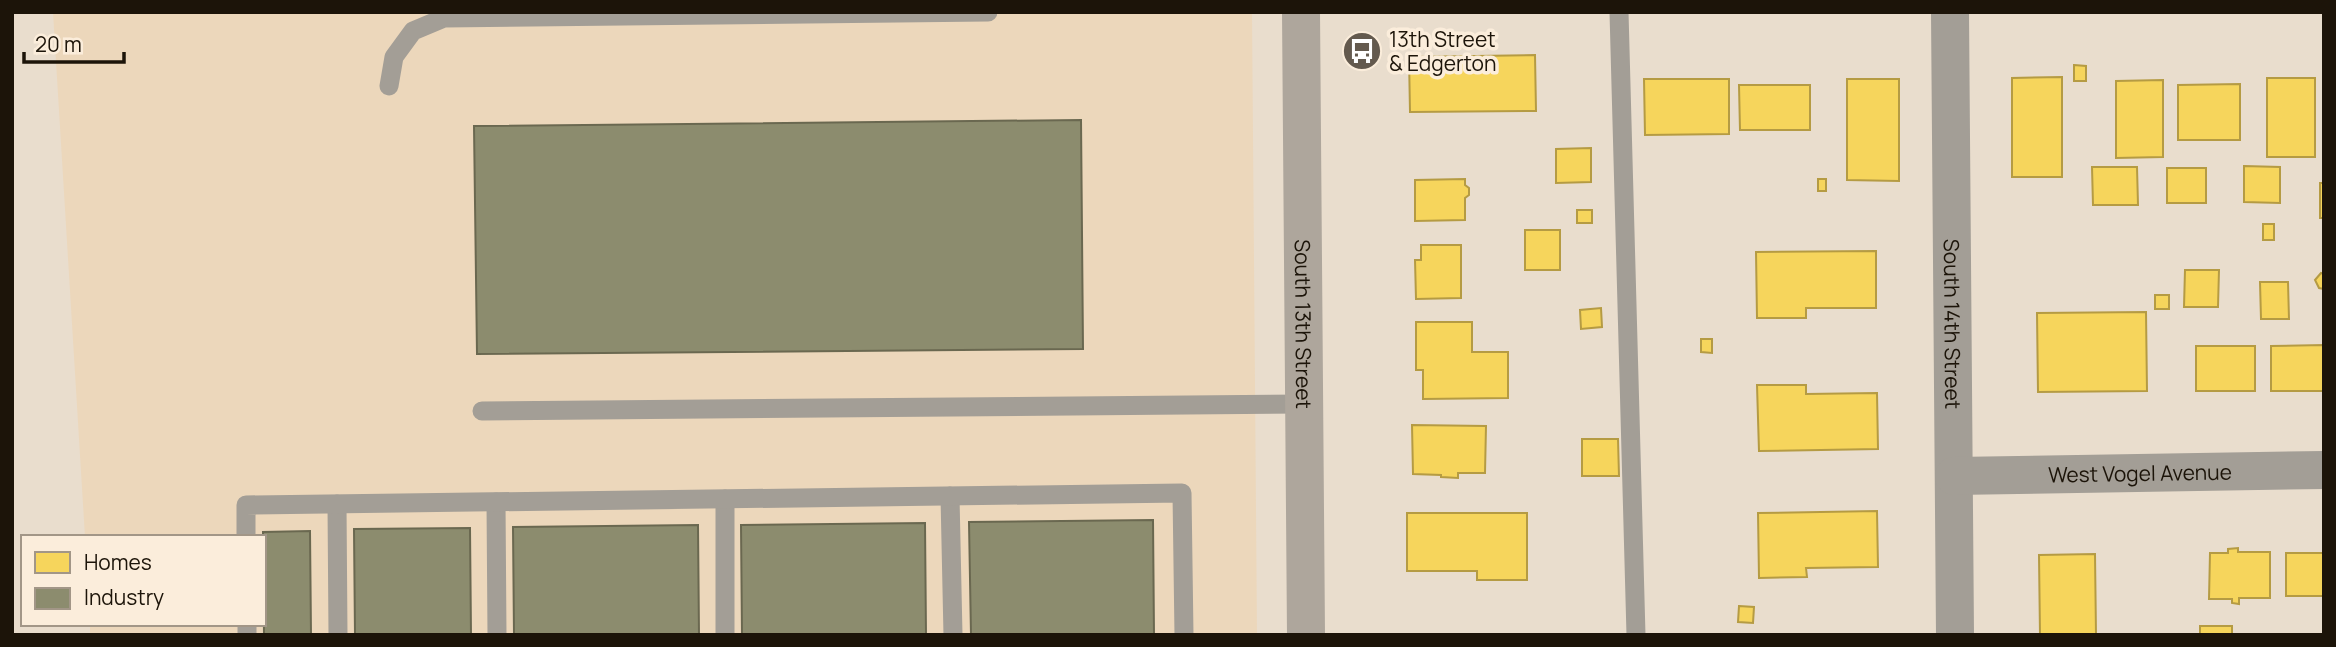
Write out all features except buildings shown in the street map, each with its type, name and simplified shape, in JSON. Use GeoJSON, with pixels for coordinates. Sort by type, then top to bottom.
{"type":"FeatureCollection","features":[{"type":"Feature","properties":{"kind":"street","name":"South 13th Street"},"geometry":{"type":"LineString","coordinates":[[1301,12],[1306,635]]}},
{"type":"Feature","properties":{"kind":"street","name":"South 14th Street"},"geometry":{"type":"LineString","coordinates":[[1950,12],[1955,635]]}},
{"type":"Feature","properties":{"kind":"street","name":"West Vogel Avenue"},"geometry":{"type":"LineString","coordinates":[[1954,475],[2324,470]]}},
{"type":"Feature","properties":{"kind":"lane"},"geometry":{"type":"LineString","coordinates":[[389,86],[394,57],[413,31],[444,18],[988,12]]}},
{"type":"Feature","properties":{"kind":"lane"},"geometry":{"type":"LineString","coordinates":[[1619,12],[1636,635]]}},
{"type":"Feature","properties":{"kind":"lane"},"geometry":{"type":"LineString","coordinates":[[482,411],[1304,404]]}},
{"type":"Feature","properties":{"kind":"lane"},"geometry":{"type":"LineString","coordinates":[[246,535],[246,505],[1182,493],[1184,635]]}},
{"type":"Feature","properties":{"kind":"lane"},"geometry":{"type":"LineString","coordinates":[[950,496],[953,635]]}},
{"type":"Feature","properties":{"kind":"lane"},"geometry":{"type":"LineString","coordinates":[[725,499],[725,635]]}},
{"type":"Feature","properties":{"kind":"lane"},"geometry":{"type":"LineString","coordinates":[[496,502],[497,635]]}},
{"type":"Feature","properties":{"kind":"lane"},"geometry":{"type":"LineString","coordinates":[[337,504],[338,635]]}},
{"type":"Feature","properties":{"kind":"shaded area"},"geometry":{"type":"Polygon","coordinates":[[[53,12],[1252,12],[1257,635],[90,635],[90,626],[266,626],[266,535],[85,535],[53,12]]]}},
{"type":"Feature","properties":{"kind":"place","name":"13th Street & Edgerton"},"geometry":{"type":"Point","coordinates":[1362,51]}}]}
